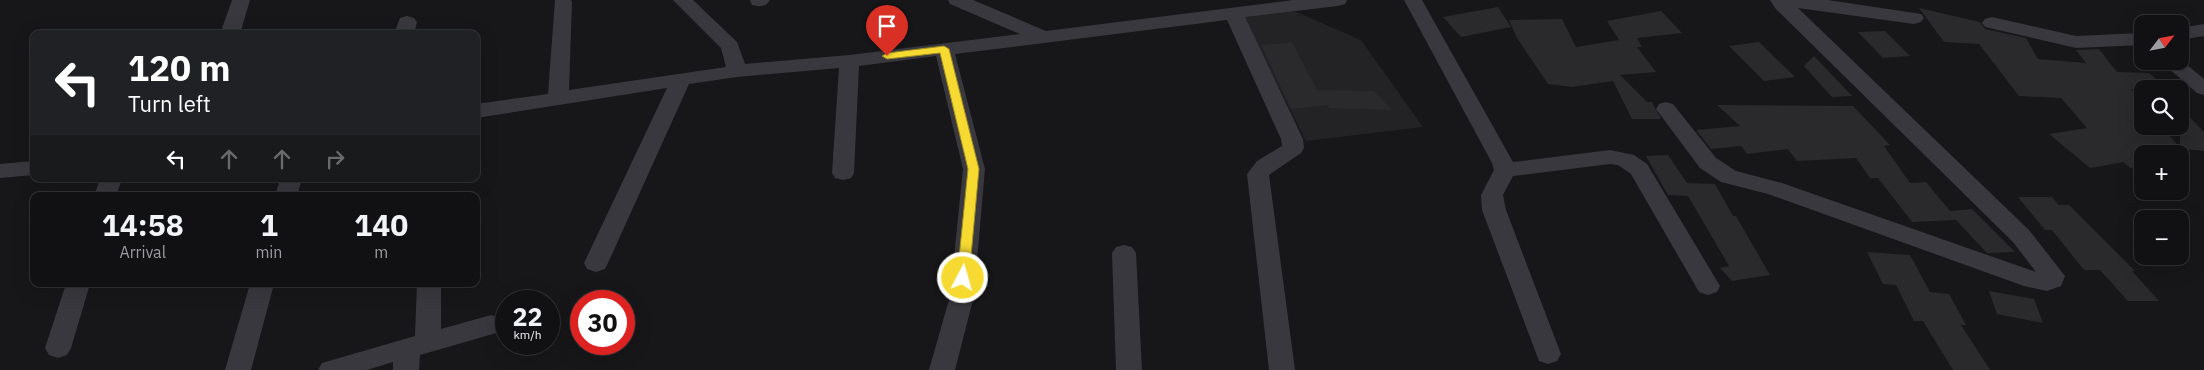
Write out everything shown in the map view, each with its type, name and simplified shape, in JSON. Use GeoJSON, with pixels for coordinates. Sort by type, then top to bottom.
{"type":"FeatureCollection","features":[{"type":"Feature","properties":{"kind":"street"},"geometry":{"type":"LineString","coordinates":[[231,30],[241,0]]}},
{"type":"Feature","properties":{"kind":"street"},"geometry":{"type":"LineString","coordinates":[[682,0],[730,46],[738,71]]}},
{"type":"Feature","properties":{"kind":"street"},"geometry":{"type":"LineString","coordinates":[[957,0],[1045,37]]}},
{"type":"Feature","properties":{"kind":"street"},"geometry":{"type":"LineString","coordinates":[[480,110],[738,71],[848,61],[1045,37],[1233,12],[1277,3],[1338,0]]}},
{"type":"Feature","properties":{"kind":"street"},"geometry":{"type":"LineString","coordinates":[[1413,0],[1504,163],[1504,170],[1493,190],[1494,210],[1548,354]]}},
{"type":"Feature","properties":{"kind":"street"},"geometry":{"type":"LineString","coordinates":[[558,99],[563,2]]}},
{"type":"Feature","properties":{"kind":"street"},"geometry":{"type":"LineString","coordinates":[[1780,2],[1802,2],[1914,18]]}},
{"type":"Feature","properties":{"kind":"street"},"geometry":{"type":"LineString","coordinates":[[1666,109],[1708,163],[1730,176],[1774,188],[2032,280],[2047,282],[2052,280],[2053,276],[2046,266],[2021,236],[1780,2]]}},
{"type":"Feature","properties":{"kind":"street"},"geometry":{"type":"LineString","coordinates":[[1233,12],[1292,139],[1293,148],[1285,155],[1262,167],[1258,174],[1282,370]]}},
{"type":"Feature","properties":{"kind":"street"},"geometry":{"type":"LineString","coordinates":[[1992,23],[2076,42],[2134,40]]}},
{"type":"Feature","properties":{"kind":"street"},"geometry":{"type":"LineString","coordinates":[[2189,32],[2204,30]]}},
{"type":"Feature","properties":{"kind":"street"},"geometry":{"type":"LineString","coordinates":[[942,370],[962,296],[974,169],[944,49]]}},
{"type":"Feature","properties":{"kind":"street"},"geometry":{"type":"LineString","coordinates":[[843,173],[848,61]]}},
{"type":"Feature","properties":{"kind":"street"},"geometry":{"type":"LineString","coordinates":[[2181,70],[2204,89]]}},
{"type":"Feature","properties":{"kind":"street"},"geometry":{"type":"LineString","coordinates":[[596,263],[681,80]]}},
{"type":"Feature","properties":{"kind":"street"},"geometry":{"type":"LineString","coordinates":[[1504,170],[1610,157],[1623,158],[1632,162],[1639,169],[1708,286]]}},
{"type":"Feature","properties":{"kind":"street"},"geometry":{"type":"LineString","coordinates":[[0,171],[30,168]]}},
{"type":"Feature","properties":{"kind":"street"},"geometry":{"type":"LineString","coordinates":[[1124,253],[1129,370]]}},
{"type":"Feature","properties":{"kind":"street"},"geometry":{"type":"LineString","coordinates":[[58,348],[77,287]]}},
{"type":"Feature","properties":{"kind":"street"},"geometry":{"type":"LineString","coordinates":[[238,370],[261,287]]}},
{"type":"Feature","properties":{"kind":"street"},"geometry":{"type":"LineString","coordinates":[[414,354],[428,287]]}},
{"type":"Feature","properties":{"kind":"street"},"geometry":{"type":"LineString","coordinates":[[331,370],[414,354],[491,325]]}},
{"type":"Feature","properties":{"kind":"shaded area"},"geometry":{"type":"Polygon","coordinates":[[[1292,10],[1361,40],[1423,127],[1306,141],[1243,16],[1292,10]]]}},
{"type":"Feature","properties":{"kind":"building"},"geometry":{"type":"Polygon","coordinates":[[[1498,7],[1511,27],[1461,37],[1443,17],[1498,7]]]}},
{"type":"Feature","properties":{"kind":"building"},"geometry":{"type":"Polygon","coordinates":[[[1919,8],[1980,22],[1985,29],[2026,38],[2038,59],[2086,63],[2076,50],[2099,49],[2117,72],[2149,73],[2158,80],[2134,80],[2134,89],[2131,89],[2134,93],[2134,135],[2169,135],[2177,145],[2134,145],[2134,168],[2130,168],[2124,162],[2090,168],[2049,134],[2087,128],[2061,98],[2019,96],[1979,44],[1944,42],[1919,8]]]}},
{"type":"Feature","properties":{"kind":"building"},"geometry":{"type":"Polygon","coordinates":[[[1661,11],[1682,33],[1637,38],[1642,47],[1637,47],[1656,72],[1620,75],[1647,102],[1652,102],[1661,119],[1632,119],[1613,81],[1600,83],[1598,81],[1599,83],[1573,87],[1548,84],[1517,38],[1509,20],[1562,19],[1576,47],[1619,40],[1607,21],[1661,11]]]}},
{"type":"Feature","properties":{"kind":"building"},"geometry":{"type":"Polygon","coordinates":[[[1885,31],[1910,56],[1883,58],[1858,32],[1885,31]]]}},
{"type":"Feature","properties":{"kind":"building"},"geometry":{"type":"Polygon","coordinates":[[[1292,42],[1317,90],[1374,91],[1392,110],[1329,108],[1328,105],[1291,109],[1261,45],[1292,42]]]}},
{"type":"Feature","properties":{"kind":"building"},"geometry":{"type":"Polygon","coordinates":[[[1759,42],[1795,77],[1764,81],[1729,46],[1759,42]]]}},
{"type":"Feature","properties":{"kind":"building"},"geometry":{"type":"Polygon","coordinates":[[[1814,56],[1852,96],[1832,97],[1804,66],[1814,56]]]}},
{"type":"Feature","properties":{"kind":"building"},"geometry":{"type":"Polygon","coordinates":[[[1717,105],[1853,106],[1890,145],[1884,146],[1910,183],[1926,182],[1950,211],[1972,209],[2015,252],[1987,253],[1956,220],[1912,222],[1878,178],[1870,178],[1856,158],[1797,161],[1788,149],[1747,154],[1741,146],[1711,149],[1696,130],[1740,126],[1717,105]]]}},
{"type":"Feature","properties":{"kind":"building"},"geometry":{"type":"Polygon","coordinates":[[[2189,116],[2204,132],[2204,151],[2189,150],[2189,145],[2180,145],[2180,135],[2189,135],[2189,116]]]}},
{"type":"Feature","properties":{"kind":"building"},"geometry":{"type":"Polygon","coordinates":[[[1668,155],[1687,183],[1715,184],[1770,275],[1732,281],[1720,268],[1729,266],[1688,196],[1668,195],[1646,156],[1668,155]]]}},
{"type":"Feature","properties":{"kind":"building"},"geometry":{"type":"Polygon","coordinates":[[[2018,197],[2052,197],[2059,205],[2069,205],[2135,271],[2132,271],[2159,301],[2128,301],[2100,270],[2084,270],[2052,230],[2045,230],[2018,197]]]}},
{"type":"Feature","properties":{"kind":"building"},"geometry":{"type":"Polygon","coordinates":[[[1867,252],[1910,255],[1930,292],[1949,294],[1966,325],[1961,325],[1990,370],[1953,370],[1923,321],[1914,321],[1896,285],[1883,284],[1867,252]]]}},
{"type":"Feature","properties":{"kind":"building"},"geometry":{"type":"Polygon","coordinates":[[[1989,291],[2034,299],[2043,323],[1997,314],[1989,291]]]}},
{"type":"Feature","properties":{"kind":"route"},"geometry":{"type":"LineString","coordinates":[[887,56],[944,49],[974,169],[963,278]]}}]}
